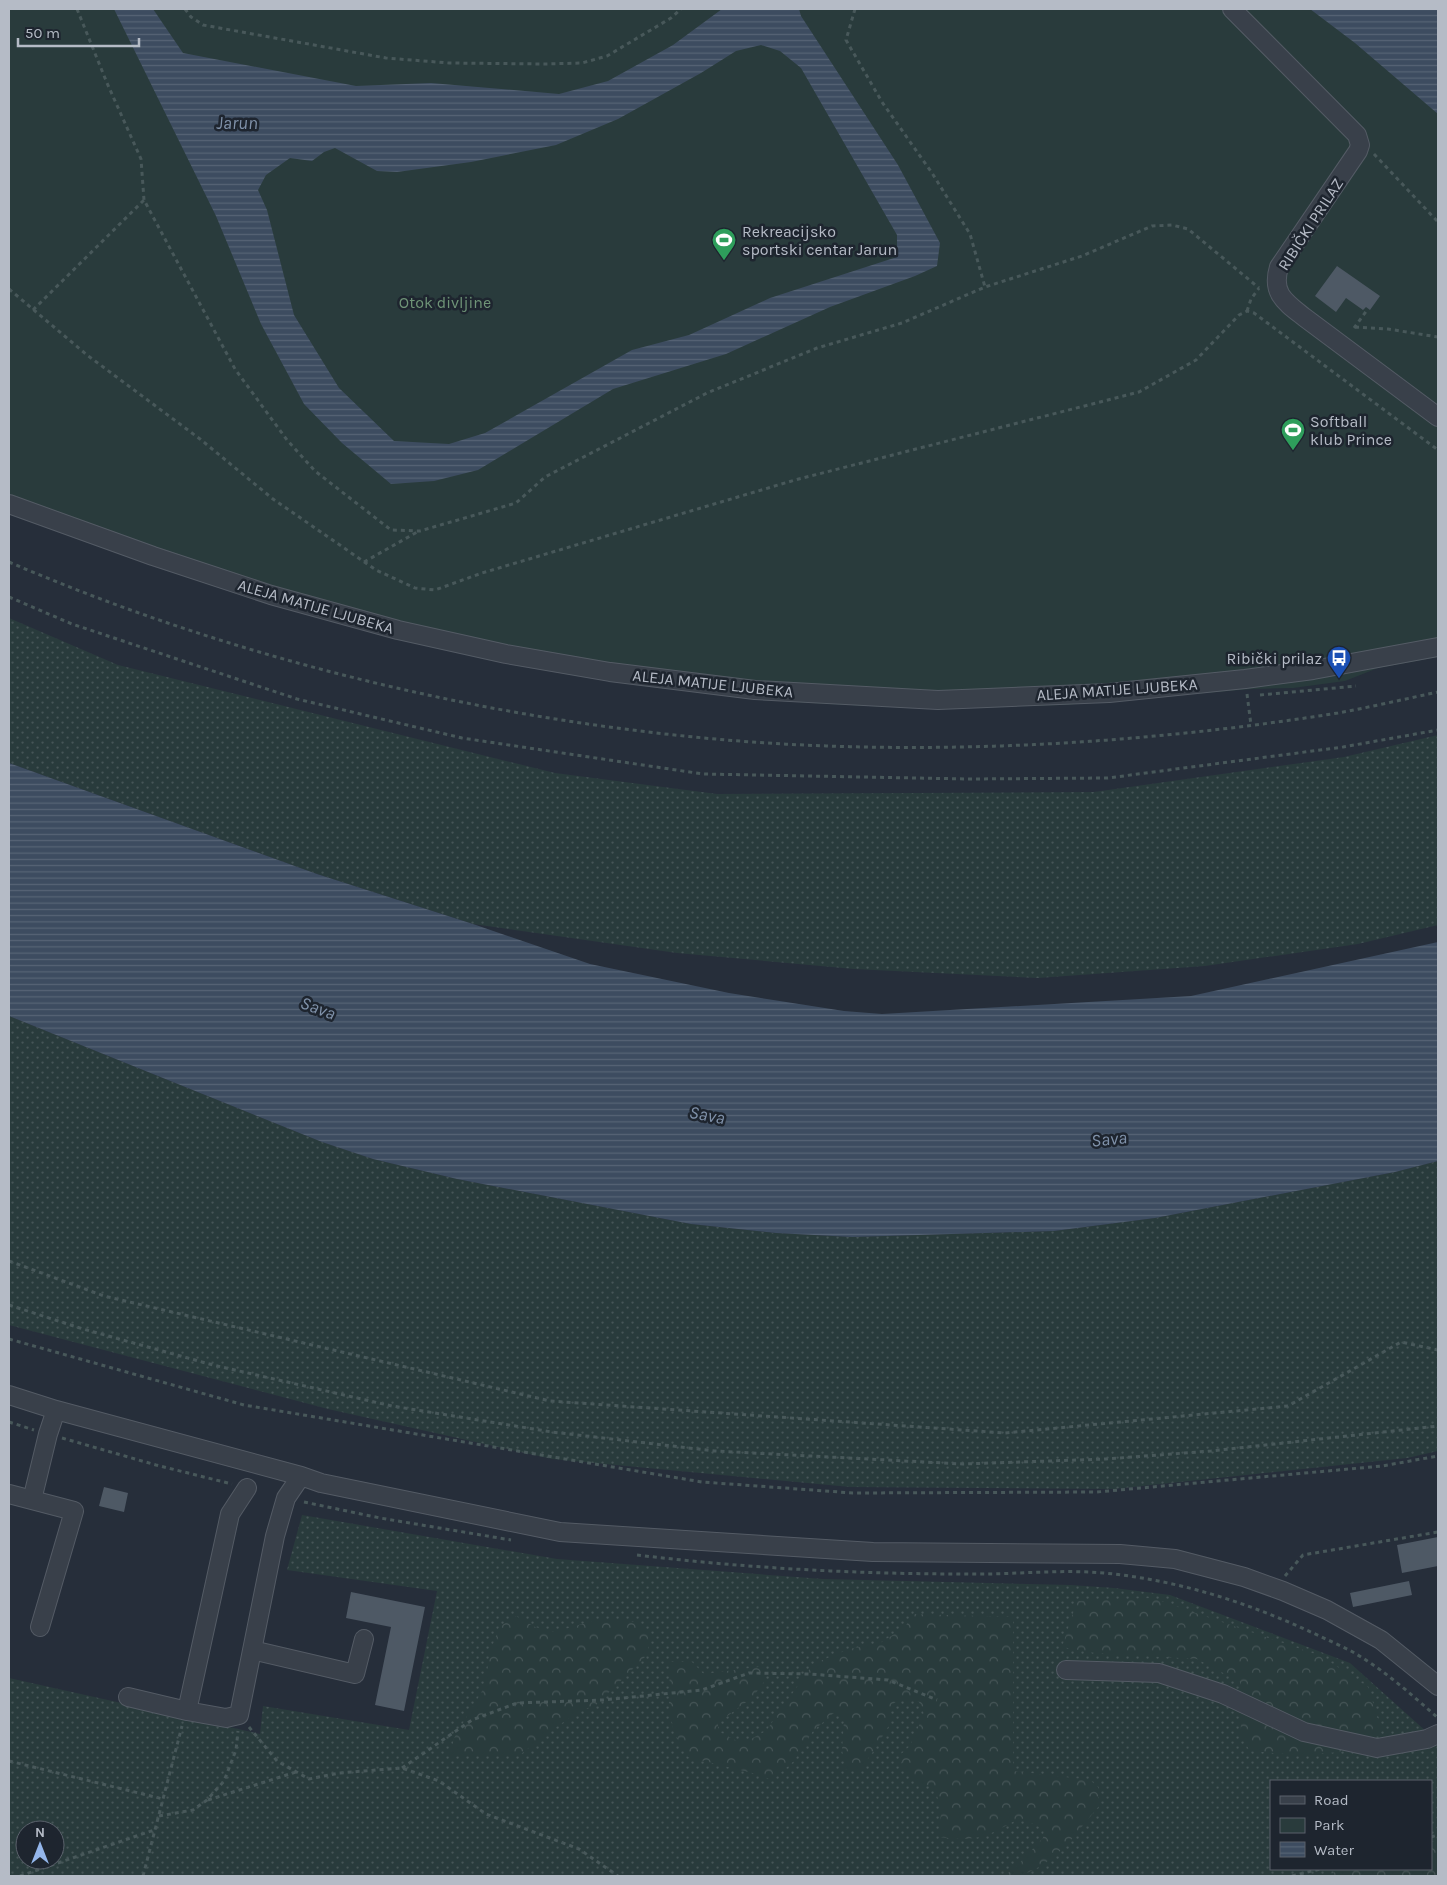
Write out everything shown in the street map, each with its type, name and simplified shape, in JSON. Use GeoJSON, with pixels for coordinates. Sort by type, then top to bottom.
{"type":"FeatureCollection","features":[{"type":"Feature","properties":{"kind":"street"},"geometry":{"type":"LineString","coordinates":[[1232,9],[1357,135],[1360,145]]}},
{"type":"Feature","properties":{"kind":"street","name":"RIBIČKI PRILAZ"},"geometry":{"type":"LineString","coordinates":[[1360,145],[1358,151],[1280,267],[1277,279],[1279,292],[1287,304],[1438,417]]}},
{"type":"Feature","properties":{"kind":"street","name":"ALEJA MATIJE LJUBEKA"},"geometry":{"type":"LineString","coordinates":[[9,504],[226,580],[398,630],[506,654],[582,667],[755,690],[938,700],[1109,693],[1313,670],[1438,647]]}},
{"type":"Feature","properties":{"kind":"street"},"geometry":{"type":"LineString","coordinates":[[9,1395],[56,1410],[321,1483],[560,1532],[873,1552],[1120,1554],[1175,1559],[1244,1577],[1327,1610],[1380,1640],[1438,1686]]}},
{"type":"Feature","properties":{"kind":"street"},"geometry":{"type":"LineString","coordinates":[[32,1500],[48,1434],[56,1410]]}},
{"type":"Feature","properties":{"kind":"street"},"geometry":{"type":"LineString","coordinates":[[128,1697],[186,1711],[226,1718],[239,1716],[275,1536],[286,1498],[301,1476]]}},
{"type":"Feature","properties":{"kind":"street"},"geometry":{"type":"LineString","coordinates":[[186,1711],[230,1514],[247,1488]]}},
{"type":"Feature","properties":{"kind":"street"},"geometry":{"type":"LineString","coordinates":[[9,1494],[74,1511],[40,1627]]}},
{"type":"Feature","properties":{"kind":"street"},"geometry":{"type":"LineString","coordinates":[[252,1650],[355,1674],[364,1639]]}},
{"type":"Feature","properties":{"kind":"street"},"geometry":{"type":"LineString","coordinates":[[1066,1670],[1159,1673],[1222,1694],[1304,1732],[1377,1748],[1427,1739],[1438,1734]]}},
{"type":"Feature","properties":{"kind":"path"},"geometry":{"type":"LineString","coordinates":[[77,9],[106,83],[141,159],[144,200],[235,370],[287,440],[315,471],[391,530],[420,531]]}},
{"type":"Feature","properties":{"kind":"path"},"geometry":{"type":"LineString","coordinates":[[185,9],[191,17],[203,25],[386,58],[449,63],[545,64],[582,63],[607,56],[671,18],[681,9]]}},
{"type":"Feature","properties":{"kind":"path"},"geometry":{"type":"LineString","coordinates":[[855,9],[846,40],[882,102],[932,173],[970,234],[985,287]]}},
{"type":"Feature","properties":{"kind":"path"},"geometry":{"type":"LineString","coordinates":[[1360,145],[1370,150],[1438,222]]}},
{"type":"Feature","properties":{"kind":"path"},"geometry":{"type":"LineString","coordinates":[[33,310],[144,200]]}},
{"type":"Feature","properties":{"kind":"path"},"geometry":{"type":"LineString","coordinates":[[364,562],[420,531],[516,503],[545,477],[707,394],[817,348],[902,323],[985,287],[1082,256],[1152,226],[1172,225],[1188,229],[1259,288]]}},
{"type":"Feature","properties":{"kind":"path"},"geometry":{"type":"LineString","coordinates":[[1247,311],[1251,299],[1259,288],[1277,279]]}},
{"type":"Feature","properties":{"kind":"path"},"geometry":{"type":"LineString","coordinates":[[9,289],[87,355],[200,439],[272,499],[376,570],[415,588],[435,590],[482,573],[795,480],[1139,392],[1196,360],[1238,315],[1247,311],[1254,313],[1438,450]]}},
{"type":"Feature","properties":{"kind":"path"},"geometry":{"type":"LineString","coordinates":[[1355,328],[1388,329],[1438,337]]}},
{"type":"Feature","properties":{"kind":"path"},"geometry":{"type":"LineString","coordinates":[[9,597],[72,624],[297,699],[462,738],[703,774],[968,779],[1108,778],[1343,747],[1438,730]]}},
{"type":"Feature","properties":{"kind":"path"},"geometry":{"type":"LineString","coordinates":[[1247,697],[1356,686]]}},
{"type":"Feature","properties":{"kind":"path"},"geometry":{"type":"LineString","coordinates":[[1248,705],[1251,725]]}},
{"type":"Feature","properties":{"kind":"path"},"geometry":{"type":"LineString","coordinates":[[9,1261],[104,1296],[550,1401],[1005,1433],[1288,1406],[1402,1342],[1438,1350]]}},
{"type":"Feature","properties":{"kind":"path"},"geometry":{"type":"LineString","coordinates":[[9,1305],[83,1329],[213,1365],[392,1406],[552,1432],[715,1451],[963,1464],[1097,1460],[1211,1451],[1438,1426]]}},
{"type":"Feature","properties":{"kind":"path"},"geometry":{"type":"LineString","coordinates":[[9,1339],[244,1405],[702,1482],[853,1492],[1097,1492],[1382,1466],[1438,1456]]}},
{"type":"Feature","properties":{"kind":"path"},"geometry":{"type":"LineString","coordinates":[[9,1422],[33,1430]]}},
{"type":"Feature","properties":{"kind":"path"},"geometry":{"type":"LineString","coordinates":[[58,1437],[156,1465],[247,1488]]}},
{"type":"Feature","properties":{"kind":"path"},"geometry":{"type":"LineString","coordinates":[[304,1502],[380,1518],[517,1541]]}},
{"type":"Feature","properties":{"kind":"path"},"geometry":{"type":"LineString","coordinates":[[1275,1588],[1303,1555],[1438,1532]]}},
{"type":"Feature","properties":{"kind":"path"},"geometry":{"type":"LineString","coordinates":[[630,1554],[805,1569],[965,1574],[1101,1573],[1130,1576],[1238,1601],[1281,1618],[1352,1652],[1393,1679],[1438,1718]]}},
{"type":"Feature","properties":{"kind":"path"},"geometry":{"type":"LineString","coordinates":[[402,1768],[472,1720],[517,1702],[603,1700],[702,1690],[749,1673],[809,1674],[888,1680],[937,1700]]}},
{"type":"Feature","properties":{"kind":"path"},"geometry":{"type":"LineString","coordinates":[[143,1876],[186,1711]]}},
{"type":"Feature","properties":{"kind":"path"},"geometry":{"type":"LineString","coordinates":[[239,1716],[277,1761],[309,1779],[339,1773],[402,1768],[439,1782],[486,1814],[579,1849],[618,1876]]}},
{"type":"Feature","properties":{"kind":"path"},"geometry":{"type":"LineString","coordinates":[[208,1800],[224,1781],[236,1750],[239,1716]]}},
{"type":"Feature","properties":{"kind":"path"},"geometry":{"type":"LineString","coordinates":[[9,1761],[163,1799]]}},
{"type":"Feature","properties":{"kind":"path"},"geometry":{"type":"LineString","coordinates":[[159,1816],[193,1810],[208,1800],[296,1772]]}},
{"type":"Feature","properties":{"kind":"path"},"geometry":{"type":"LineString","coordinates":[[20,1876],[155,1830]]}},
{"type":"Feature","properties":{"kind":"path"},"geometry":{"type":"LineString","coordinates":[[1292,1876],[1316,1870]]}},
{"type":"Feature","properties":{"kind":"green space","name":"Rekreacijsko sportski centar Jarun"},"geometry":{"type":"Polygon","coordinates":[[[9,9],[1438,9],[1438,657],[1378,668],[1345,681],[1293,688],[1252,689],[1064,705],[888,707],[810,703],[726,695],[643,686],[551,671],[450,651],[369,631],[213,586],[9,513],[9,9]]]}},
{"type":"Feature","properties":{"kind":"green space"},"geometry":{"type":"Polygon","coordinates":[[[9,618],[118,665],[555,773],[717,794],[1094,792],[1344,757],[1438,735],[1438,925],[1358,944],[1205,966],[1038,978],[854,969],[677,953],[473,924],[317,874],[9,763],[9,618]]]}},
{"type":"Feature","properties":{"kind":"green space"},"geometry":{"type":"Polygon","coordinates":[[[9,1016],[322,1142],[373,1159],[457,1179],[691,1224],[776,1233],[852,1237],[1054,1231],[1155,1218],[1395,1172],[1438,1161],[1438,1451],[1407,1458],[1114,1489],[850,1487],[552,1459],[328,1409],[9,1325],[9,1016]]]}},
{"type":"Feature","properties":{"kind":"green space"},"geometry":{"type":"Polygon","coordinates":[[[302,1515],[557,1559],[823,1579],[1071,1585],[1170,1595],[1350,1663],[1438,1742],[1438,1876],[9,1876],[9,1678],[260,1734],[263,1706],[409,1730],[437,1591],[287,1570],[302,1515]]]}},
{"type":"Feature","properties":{"kind":"green space"},"geometry":{"type":"Polygon","coordinates":[[[1152,1598],[1321,1656],[1368,1687],[1382,1731],[1341,1752],[1299,1755],[1250,1751],[1241,1736],[1240,1682],[1197,1659],[1095,1653],[1062,1647],[1077,1601],[1152,1598]]]}},
{"type":"Feature","properties":{"kind":"green space"},"geometry":{"type":"Polygon","coordinates":[[[914,1614],[1013,1617],[1013,1771],[1090,1780],[1098,1787],[1099,1806],[1066,1846],[1043,1865],[1021,1876],[1003,1876],[1014,1869],[1043,1838],[1044,1829],[1020,1818],[999,1830],[982,1836],[964,1839],[939,1837],[941,1812],[935,1787],[919,1784],[904,1771],[900,1755],[910,1746],[924,1714],[919,1702],[902,1698],[891,1705],[891,1722],[859,1771],[846,1770],[842,1750],[844,1721],[836,1711],[813,1731],[794,1761],[772,1780],[756,1774],[688,1757],[674,1733],[669,1706],[670,1662],[692,1662],[704,1674],[765,1666],[764,1682],[753,1697],[718,1723],[718,1731],[735,1740],[749,1740],[766,1731],[813,1664],[849,1649],[880,1643],[904,1628],[914,1614]]]}},
{"type":"Feature","properties":{"kind":"green space"},"geometry":{"type":"Polygon","coordinates":[[[516,1616],[535,1627],[555,1632],[599,1619],[634,1622],[651,1633],[647,1655],[595,1706],[581,1710],[521,1754],[474,1754],[450,1757],[454,1738],[484,1688],[491,1650],[499,1627],[516,1616]]]}},
{"type":"Feature","properties":{"kind":"green space"},"geometry":{"type":"Polygon","coordinates":[[[1432,1842],[1438,1842],[1438,1876],[1328,1876],[1338,1870],[1432,1870],[1432,1842]]]}},
{"type":"Feature","properties":{"kind":"water","name":"Jarun"},"geometry":{"type":"Polygon","coordinates":[[[114,9],[153,9],[183,53],[356,86],[431,83],[559,94],[608,81],[673,45],[722,9],[799,9],[801,16],[898,165],[940,243],[937,266],[830,307],[726,354],[613,389],[478,470],[434,481],[391,484],[342,443],[304,404],[261,324],[216,216],[114,9]],[[761,45],[736,51],[701,73],[618,119],[556,145],[471,162],[397,172],[377,171],[335,148],[324,152],[312,161],[290,158],[266,175],[258,190],[267,210],[294,315],[339,388],[394,441],[449,444],[485,433],[632,350],[689,335],[770,298],[897,257],[897,235],[801,68],[780,51],[761,45]]]}},
{"type":"Feature","properties":{"kind":"water"},"geometry":{"type":"Polygon","coordinates":[[[1310,9],[1438,9],[1438,114],[1355,43],[1310,9]]]}},
{"type":"Feature","properties":{"kind":"water","name":"Sava"},"geometry":{"type":"Polygon","coordinates":[[[9,763],[317,874],[590,964],[729,993],[844,1011],[882,1014],[1191,996],[1438,942],[1438,1161],[1395,1172],[1155,1218],[1054,1231],[852,1237],[776,1233],[691,1224],[457,1179],[373,1159],[322,1142],[9,1016],[9,763]]]}},
{"type":"Feature","properties":{"kind":"building"},"geometry":{"type":"Polygon","coordinates":[[[1337,266],[1380,296],[1370,310],[1366,307],[1363,310],[1346,298],[1336,312],[1315,296],[1337,266]]]}},
{"type":"Feature","properties":{"kind":"building"},"geometry":{"type":"Polygon","coordinates":[[[104,1487],[128,1493],[124,1512],[99,1506],[104,1487]]]}},
{"type":"Feature","properties":{"kind":"building"},"geometry":{"type":"Polygon","coordinates":[[[1438,1537],[1438,1566],[1402,1573],[1397,1545],[1438,1537]]]}},
{"type":"Feature","properties":{"kind":"building"},"geometry":{"type":"Polygon","coordinates":[[[1409,1581],[1412,1595],[1353,1607],[1350,1593],[1409,1581]]]}},
{"type":"Feature","properties":{"kind":"building"},"geometry":{"type":"Polygon","coordinates":[[[351,1592],[425,1607],[404,1711],[375,1705],[391,1627],[346,1618],[351,1592]]]}},
{"type":"Feature","properties":{"kind":"place","name":"Rekreacijsko sportski centar Jarun"},"geometry":{"type":"Point","coordinates":[724,261]}},
{"type":"Feature","properties":{"kind":"place","name":"Softball klub Prince"},"geometry":{"type":"Point","coordinates":[1293,451]}},
{"type":"Feature","properties":{"kind":"place","name":"Ribički prilaz"},"geometry":{"type":"Point","coordinates":[1339,679]}},
{"type":"Feature","properties":{"kind":"park label","name":"Otok divljine"},"geometry":{"type":"Point","coordinates":[445,302]}}]}
